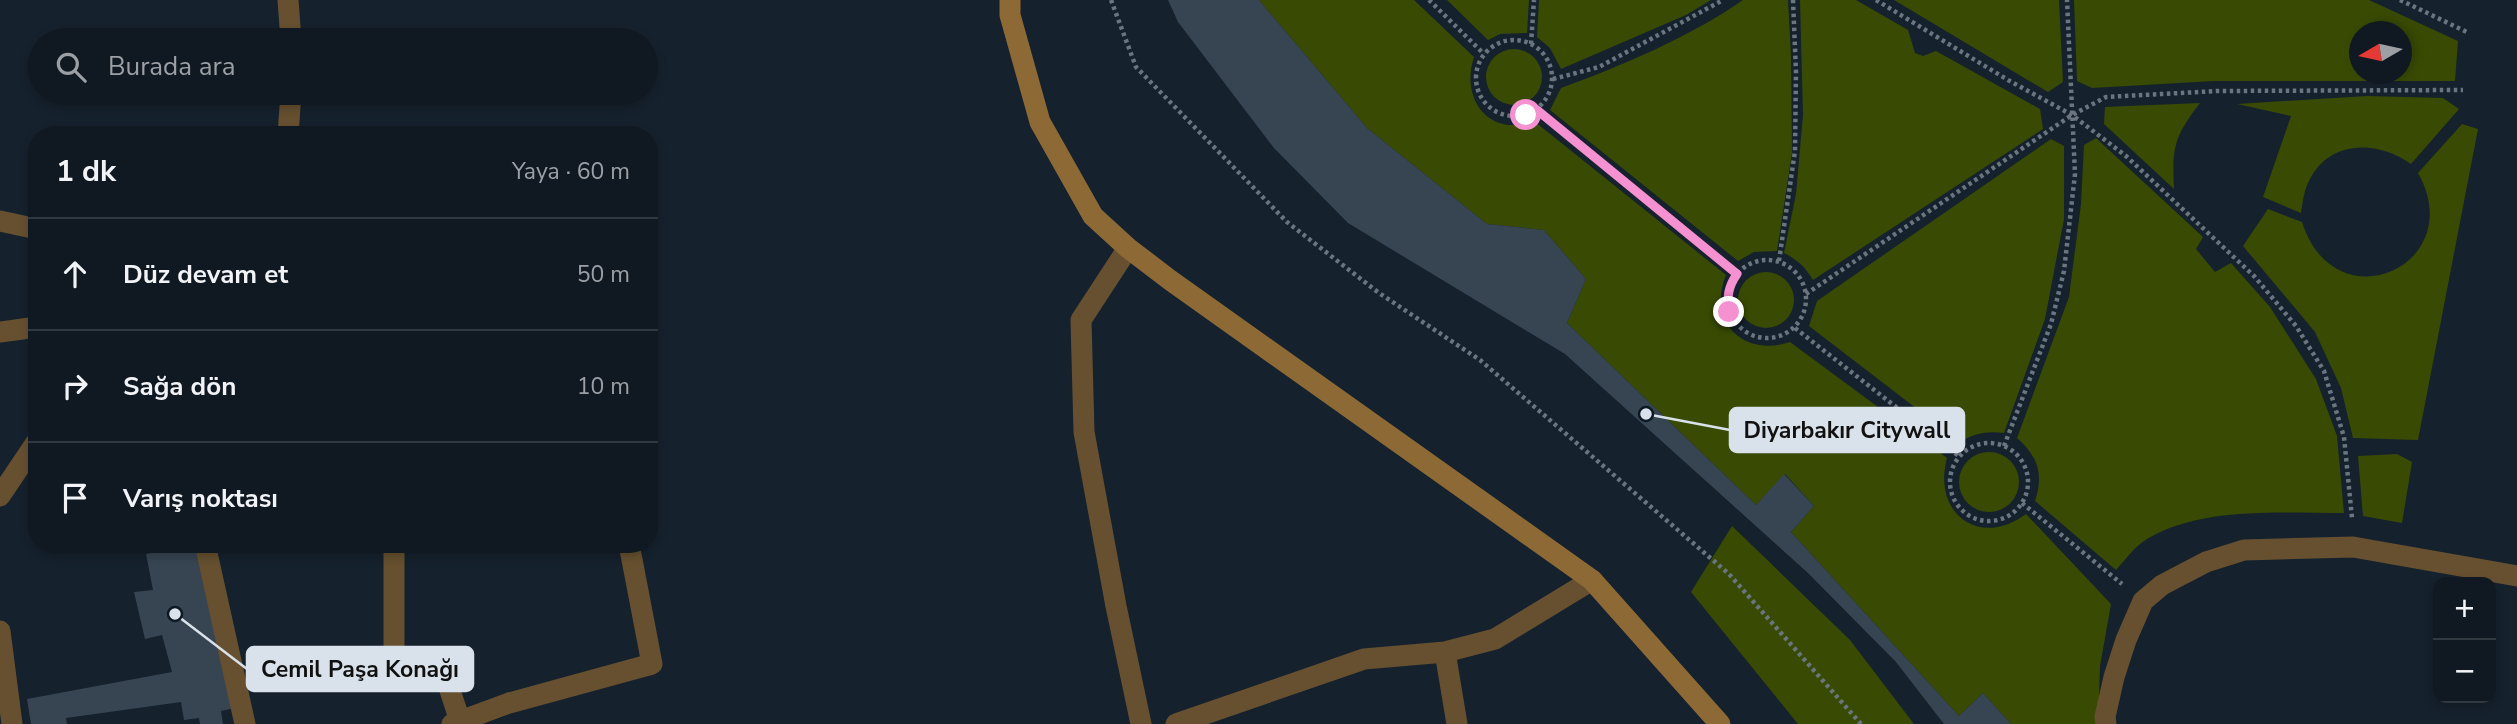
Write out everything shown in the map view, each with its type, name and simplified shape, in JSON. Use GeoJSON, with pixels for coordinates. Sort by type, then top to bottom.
{"type":"FeatureCollection","features":[{"type":"Feature","properties":{"kind":"street"},"geometry":{"type":"LineString","coordinates":[[288,0],[290,28]]}},
{"type":"Feature","properties":{"kind":"street"},"geometry":{"type":"LineString","coordinates":[[1010,0],[1010,15],[1040,122],[1093,216],[1170,281],[1592,580],[1720,724]]}},
{"type":"Feature","properties":{"kind":"street"},"geometry":{"type":"LineString","coordinates":[[289,126],[290,105]]}},
{"type":"Feature","properties":{"kind":"street"},"geometry":{"type":"LineString","coordinates":[[0,220],[28,227]]}},
{"type":"Feature","properties":{"kind":"street"},"geometry":{"type":"LineString","coordinates":[[1128,248],[1081,320],[1084,432],[1141,724]]}},
{"type":"Feature","properties":{"kind":"street"},"geometry":{"type":"LineString","coordinates":[[0,332],[28,328]]}},
{"type":"Feature","properties":{"kind":"street"},"geometry":{"type":"LineString","coordinates":[[0,496],[28,454]]}},
{"type":"Feature","properties":{"kind":"street"},"geometry":{"type":"LineString","coordinates":[[2106,724],[2105,717],[2114,677],[2143,601],[2162,585],[2206,562],[2244,550],[2353,547],[2517,576]]}},
{"type":"Feature","properties":{"kind":"street"},"geometry":{"type":"LineString","coordinates":[[207,553],[245,724]]}},
{"type":"Feature","properties":{"kind":"street"},"geometry":{"type":"LineString","coordinates":[[394,553],[394,666],[444,672],[456,722],[509,703],[652,664],[631,553]]}},
{"type":"Feature","properties":{"kind":"street"},"geometry":{"type":"LineString","coordinates":[[1176,724],[1364,659],[1445,652],[1495,639],[1592,580]]}},
{"type":"Feature","properties":{"kind":"street"},"geometry":{"type":"LineString","coordinates":[[0,631],[12,724]]}},
{"type":"Feature","properties":{"kind":"street"},"geometry":{"type":"LineString","coordinates":[[1445,652],[1457,724]]}},
{"type":"Feature","properties":{"kind":"path"},"geometry":{"type":"LineString","coordinates":[[1111,0],[1136,67],[1287,222],[1379,293],[1480,360],[1729,574],[1861,724]]}},
{"type":"Feature","properties":{"kind":"path"},"geometry":{"type":"LineString","coordinates":[[1429,0],[1484,54]]}},
{"type":"Feature","properties":{"kind":"path"},"geometry":{"type":"LineString","coordinates":[[1531,44],[1534,0]]}},
{"type":"Feature","properties":{"kind":"path"},"geometry":{"type":"LineString","coordinates":[[1553,79],[1600,67],[1723,0]]}},
{"type":"Feature","properties":{"kind":"path"},"geometry":{"type":"LineString","coordinates":[[1779,261],[1795,150],[1793,0]]}},
{"type":"Feature","properties":{"kind":"path"},"geometry":{"type":"LineString","coordinates":[[1876,0],[2008,80],[2072,114],[2126,156],[2254,276],[2296,326],[2324,371],[2344,437],[2352,499],[2353,547]]}},
{"type":"Feature","properties":{"kind":"path"},"geometry":{"type":"LineString","coordinates":[[2004,446],[2051,324],[2064,271],[2075,174],[2067,0]]}},
{"type":"Feature","properties":{"kind":"path"},"geometry":{"type":"LineString","coordinates":[[2400,0],[2469,33]]}},
{"type":"Feature","properties":{"kind":"path"},"geometry":{"type":"LineString","coordinates":[[1518,40],[1531,44],[1547,58],[1553,79],[1545,101],[1537,110],[1526,115],[1502,115],[1482,100],[1477,89],[1478,65],[1484,54],[1494,45],[1518,40]]}},
{"type":"Feature","properties":{"kind":"path"},"geometry":{"type":"LineString","coordinates":[[1806,294],[2072,114],[2106,97],[2217,92],[2463,90]]}},
{"type":"Feature","properties":{"kind":"path"},"geometry":{"type":"LineString","coordinates":[[1537,110],[1737,274]]}},
{"type":"Feature","properties":{"kind":"path"},"geometry":{"type":"LineString","coordinates":[[1756,261],[1779,261],[1797,274],[1806,294],[1806,306],[1795,328],[1784,336],[1758,338],[1745,333],[1729,312],[1727,298],[1730,285],[1737,274],[1756,261]]}},
{"type":"Feature","properties":{"kind":"path"},"geometry":{"type":"LineString","coordinates":[[1795,328],[1960,457]]}},
{"type":"Feature","properties":{"kind":"path"},"geometry":{"type":"LineString","coordinates":[[1980,444],[2004,446],[2015,453],[2024,464],[2027,477],[2027,490],[2022,503],[2003,519],[1978,520],[1966,514],[1957,505],[1950,481],[1953,468],[1960,457],[1980,444]]}},
{"type":"Feature","properties":{"kind":"path"},"geometry":{"type":"LineString","coordinates":[[2022,503],[2143,601]]}},
{"type":"Feature","properties":{"kind":"green space"},"geometry":{"type":"Polygon","coordinates":[[[1259,0],[1414,0],[1474,57],[1471,87],[1482,111],[1504,124],[1518,125],[1534,121],[1726,275],[1721,292],[1721,307],[1733,332],[1758,345],[1773,346],[1790,342],[1947,458],[1944,478],[1946,495],[1963,520],[1976,526],[1992,528],[2008,524],[2026,514],[2111,604],[2100,666],[2098,724],[2011,724],[1983,693],[1959,716],[1791,532],[1814,506],[1785,474],[1756,505],[1567,323],[1586,279],[1544,230],[1487,224],[1367,128],[1259,0]]]}},
{"type":"Feature","properties":{"kind":"green space"},"geometry":{"type":"Polygon","coordinates":[[[1447,0],[1529,0],[1527,33],[1500,34],[1488,40],[1447,0]]]}},
{"type":"Feature","properties":{"kind":"green space"},"geometry":{"type":"Polygon","coordinates":[[[1539,0],[1711,0],[1686,15],[1561,69],[1550,48],[1537,37],[1539,0]]]}},
{"type":"Feature","properties":{"kind":"green space"},"geometry":{"type":"Polygon","coordinates":[[[1743,0],[1788,0],[1792,153],[1777,251],[1754,252],[1738,261],[1550,110],[1561,88],[1655,50],[1743,0]]]}},
{"type":"Feature","properties":{"kind":"green space"},"geometry":{"type":"Polygon","coordinates":[[[1800,0],[1856,0],[1908,30],[1915,53],[1923,56],[1936,51],[2040,109],[2043,129],[1813,280],[1801,264],[1784,253],[1796,194],[1803,115],[1800,0]]]}},
{"type":"Feature","properties":{"kind":"green space"},"geometry":{"type":"Polygon","coordinates":[[[1894,0],[2059,0],[2063,82],[2048,92],[1894,0]]]}},
{"type":"Feature","properties":{"kind":"green space"},"geometry":{"type":"Polygon","coordinates":[[[2074,0],[2369,0],[2458,41],[2455,81],[2412,81],[2412,21],[2349,21],[2349,81],[2214,81],[2092,88],[2077,81],[2074,0]]]}},
{"type":"Feature","properties":{"kind":"green space"},"geometry":{"type":"Polygon","coordinates":[[[1508,49],[1520,49],[1534,57],[1542,71],[1540,88],[1534,97],[1520,105],[1508,105],[1491,93],[1486,83],[1486,71],[1498,54],[1508,49]]]}},
{"type":"Feature","properties":{"kind":"green space"},"geometry":{"type":"Polygon","coordinates":[[[2367,96],[2443,98],[2459,109],[2411,164],[2381,150],[2365,147],[2350,149],[2336,153],[2323,162],[2313,174],[2305,191],[2301,213],[2263,197],[2291,116],[2237,104],[2367,96]]]}},
{"type":"Feature","properties":{"kind":"green space"},"geometry":{"type":"Polygon","coordinates":[[[2200,103],[2176,143],[2174,189],[2104,124],[2105,107],[2200,103]]]}},
{"type":"Feature","properties":{"kind":"green space"},"geometry":{"type":"Polygon","coordinates":[[[2462,124],[2478,129],[2418,440],[2353,438],[2341,388],[2315,332],[2243,246],[2268,209],[2302,222],[2319,254],[2341,271],[2367,276],[2392,271],[2413,256],[2426,234],[2429,206],[2418,173],[2462,124]]]}},
{"type":"Feature","properties":{"kind":"green space"},"geometry":{"type":"Polygon","coordinates":[[[2096,138],[2203,237],[2196,249],[2215,272],[2231,263],[2270,307],[2316,379],[2337,436],[2344,513],[2243,514],[2192,521],[2168,528],[2147,539],[2134,549],[2116,570],[2035,501],[2039,483],[2037,466],[2030,452],[2017,438],[2069,297],[2081,204],[2084,145],[2096,138]]]}},
{"type":"Feature","properties":{"kind":"green space"},"geometry":{"type":"Polygon","coordinates":[[[2051,139],[2064,146],[2064,219],[2045,319],[2004,433],[1981,433],[1960,442],[1809,326],[1817,301],[2051,139]]]}},
{"type":"Feature","properties":{"kind":"green space"},"geometry":{"type":"Polygon","coordinates":[[[1760,272],[1772,272],[1782,276],[1790,284],[1794,300],[1790,316],[1782,324],[1772,328],[1760,328],[1750,324],[1742,316],[1738,306],[1738,294],[1742,284],[1750,276],[1760,272]]]}},
{"type":"Feature","properties":{"kind":"green space"},"geometry":{"type":"Polygon","coordinates":[[[1989,452],[2006,457],[2014,465],[2019,482],[2014,499],[2006,507],[1989,512],[1972,507],[1964,499],[1959,482],[1964,465],[1972,457],[1989,452]]]}},
{"type":"Feature","properties":{"kind":"green space"},"geometry":{"type":"Polygon","coordinates":[[[2397,454],[2412,462],[2402,523],[2363,516],[2358,456],[2397,454]]]}},
{"type":"Feature","properties":{"kind":"green space"},"geometry":{"type":"Polygon","coordinates":[[[1732,526],[1850,640],[1914,724],[1798,724],[1691,592],[1732,526]]]}},
{"type":"Feature","properties":{"kind":"building"},"geometry":{"type":"Polygon","coordinates":[[[1168,0],[1259,0],[1367,128],[1487,224],[1544,230],[1586,279],[1567,323],[1756,505],[1784,474],[1814,506],[1791,532],[1959,716],[1983,693],[2011,724],[1944,724],[1896,662],[1808,573],[1565,354],[1348,223],[1274,148],[1178,22],[1168,0]]]}},
{"type":"Feature","properties":{"kind":"building"},"geometry":{"type":"Polygon","coordinates":[[[196,553],[235,708],[221,711],[223,724],[200,724],[199,718],[184,720],[181,702],[66,718],[67,724],[31,724],[27,699],[172,672],[162,635],[145,639],[134,592],[153,590],[146,554],[196,553]]]}},
{"type":"Feature","properties":{"kind":"place","name":"Diyarbakır Citywall"},"geometry":{"type":"Point","coordinates":[1646,414]}},
{"type":"Feature","properties":{"kind":"place","name":"Cemil Paşa Konağı"},"geometry":{"type":"Point","coordinates":[175,614]}},
{"type":"Feature","properties":{"kind":"route"},"geometry":{"type":"LineString","coordinates":[[1526,115],[1537,110],[1737,274],[1730,285],[1727,298],[1729,312]]}}]}
